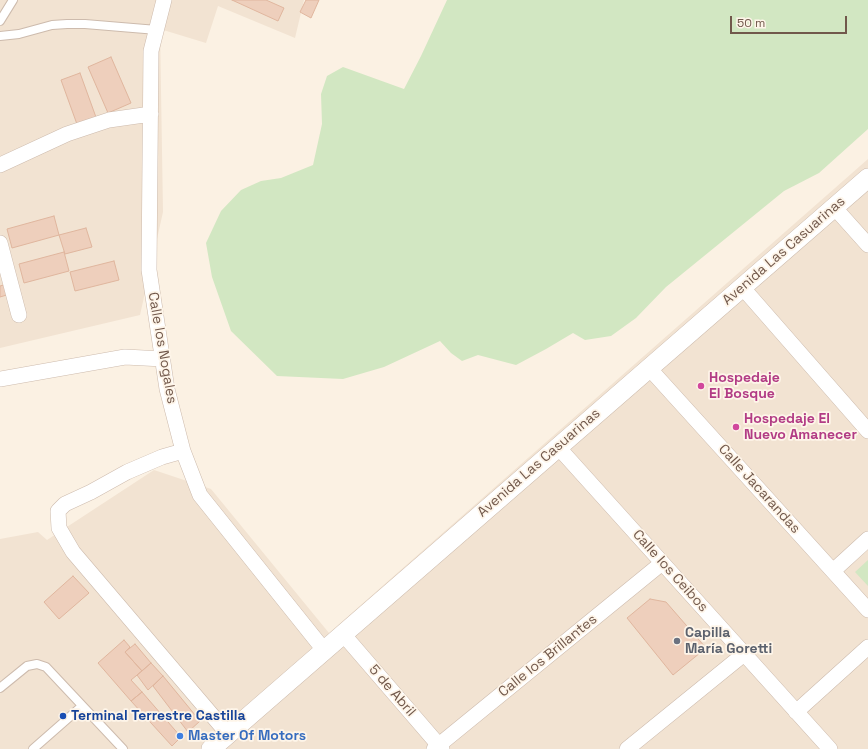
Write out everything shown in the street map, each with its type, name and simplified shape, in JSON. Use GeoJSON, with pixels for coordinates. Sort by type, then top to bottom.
{"type":"FeatureCollection","features":[{"type":"Feature","properties":{"kind":"street","name":"Calle los Nogales"},"geometry":{"type":"LineString","coordinates":[[164,0],[152,50],[149,270],[167,389],[183,452],[200,495],[324,650]]}},
{"type":"Feature","properties":{"kind":"street"},"geometry":{"type":"LineString","coordinates":[[0,164],[67,134],[109,120],[151,114]]}},
{"type":"Feature","properties":{"kind":"street","name":"Avenida Las Casuarinas"},"geometry":{"type":"LineString","coordinates":[[211,749],[868,178]]}},
{"type":"Feature","properties":{"kind":"street"},"geometry":{"type":"LineString","coordinates":[[834,207],[868,245]]}},
{"type":"Feature","properties":{"kind":"street"},"geometry":{"type":"LineString","coordinates":[[0,243],[19,315]]}},
{"type":"Feature","properties":{"kind":"street"},"geometry":{"type":"LineString","coordinates":[[742,287],[868,431]]}},
{"type":"Feature","properties":{"kind":"street"},"geometry":{"type":"LineString","coordinates":[[0,378],[125,357],[163,359]]}},
{"type":"Feature","properties":{"kind":"street","name":"Calle Jacarandas"},"geometry":{"type":"LineString","coordinates":[[649,368],[868,610]]}},
{"type":"Feature","properties":{"kind":"street","name":"Calle los Ceibos"},"geometry":{"type":"LineString","coordinates":[[558,447],[796,712],[825,747]]}},
{"type":"Feature","properties":{"kind":"street"},"geometry":{"type":"LineString","coordinates":[[183,452],[162,457],[127,472],[91,492],[65,504],[58,511],[59,528],[73,552],[228,734]]}},
{"type":"Feature","properties":{"kind":"street"},"geometry":{"type":"LineString","coordinates":[[833,571],[868,539]]}},
{"type":"Feature","properties":{"kind":"street","name":"Calle los Brillantes"},"geometry":{"type":"LineString","coordinates":[[438,748],[662,563]]}},
{"type":"Feature","properties":{"kind":"street","name":"5 de Abril"},"geometry":{"type":"LineString","coordinates":[[343,634],[438,748]]}},
{"type":"Feature","properties":{"kind":"street"},"geometry":{"type":"LineString","coordinates":[[796,712],[868,647]]}},
{"type":"Feature","properties":{"kind":"street"},"geometry":{"type":"LineString","coordinates":[[627,749],[744,654]]}},
{"type":"Feature","properties":{"kind":"lane"},"geometry":{"type":"LineString","coordinates":[[0,21],[13,0]]}},
{"type":"Feature","properties":{"kind":"lane"},"geometry":{"type":"LineString","coordinates":[[0,36],[34,31],[52,25],[67,24],[157,30]]}},
{"type":"Feature","properties":{"kind":"lane"},"geometry":{"type":"LineString","coordinates":[[0,688],[27,666],[37,664],[46,668],[123,749]]}},
{"type":"Feature","properties":{"kind":"lane"},"geometry":{"type":"LineString","coordinates":[[33,749],[82,706]]}},
{"type":"Feature","properties":{"kind":"shaded area"},"geometry":{"type":"Polygon","coordinates":[[[0,0],[304,0],[295,38],[218,6],[206,43],[160,29],[163,212],[140,315],[0,348],[0,0]]]}},
{"type":"Feature","properties":{"kind":"shaded area"},"geometry":{"type":"Polygon","coordinates":[[[868,159],[868,749],[0,749],[0,539],[38,532],[47,540],[154,470],[211,489],[329,633],[868,159]]]}},
{"type":"Feature","properties":{"kind":"green space"},"geometry":{"type":"Polygon","coordinates":[[[447,0],[868,0],[868,129],[819,173],[784,191],[666,287],[636,318],[611,336],[585,340],[573,333],[516,365],[478,355],[462,361],[451,353],[440,341],[384,367],[343,379],[277,376],[231,331],[212,277],[206,243],[221,211],[241,190],[261,181],[281,178],[313,165],[322,124],[321,94],[327,76],[343,67],[404,89],[447,0]]]}},
{"type":"Feature","properties":{"kind":"green space"},"geometry":{"type":"Polygon","coordinates":[[[868,560],[868,586],[855,572],[868,560]]]}},
{"type":"Feature","properties":{"kind":"building"},"geometry":{"type":"Polygon","coordinates":[[[232,0],[266,0],[284,8],[278,21],[232,0]]]}},
{"type":"Feature","properties":{"kind":"building"},"geometry":{"type":"Polygon","coordinates":[[[306,0],[319,0],[311,18],[300,12],[306,0]]]}},
{"type":"Feature","properties":{"kind":"building"},"geometry":{"type":"Polygon","coordinates":[[[111,57],[131,103],[108,113],[88,67],[111,57]]]}},
{"type":"Feature","properties":{"kind":"building"},"geometry":{"type":"Polygon","coordinates":[[[80,73],[97,120],[78,127],[61,80],[80,73]]]}},
{"type":"Feature","properties":{"kind":"building"},"geometry":{"type":"Polygon","coordinates":[[[54,216],[59,235],[12,248],[7,229],[54,216]]]}},
{"type":"Feature","properties":{"kind":"building"},"geometry":{"type":"Polygon","coordinates":[[[86,228],[92,247],[65,254],[59,235],[86,228]]]}},
{"type":"Feature","properties":{"kind":"building"},"geometry":{"type":"Polygon","coordinates":[[[64,252],[69,271],[24,283],[19,264],[64,252]]]}},
{"type":"Feature","properties":{"kind":"building"},"geometry":{"type":"Polygon","coordinates":[[[114,261],[119,280],[75,291],[70,272],[114,261]]]}},
{"type":"Feature","properties":{"kind":"building"},"geometry":{"type":"Polygon","coordinates":[[[7,284],[10,294],[0,297],[0,286],[7,284]]]}},
{"type":"Feature","properties":{"kind":"building"},"geometry":{"type":"Polygon","coordinates":[[[73,576],[89,593],[59,619],[44,602],[73,576]]]}},
{"type":"Feature","properties":{"kind":"building"},"geometry":{"type":"Polygon","coordinates":[[[650,599],[666,602],[706,648],[673,675],[627,618],[650,599]]]}},
{"type":"Feature","properties":{"kind":"building"},"geometry":{"type":"Polygon","coordinates":[[[124,640],[130,647],[125,652],[142,671],[131,680],[142,692],[131,701],[98,663],[124,640]]]}},
{"type":"Feature","properties":{"kind":"building"},"geometry":{"type":"Polygon","coordinates":[[[135,644],[151,663],[142,671],[125,652],[135,644]]]}},
{"type":"Feature","properties":{"kind":"building"},"geometry":{"type":"Polygon","coordinates":[[[151,663],[163,676],[148,690],[137,675],[151,663]]]}},
{"type":"Feature","properties":{"kind":"building"},"geometry":{"type":"Polygon","coordinates":[[[163,676],[200,721],[188,732],[153,686],[163,676]]]}},
{"type":"Feature","properties":{"kind":"building"},"geometry":{"type":"Polygon","coordinates":[[[142,692],[181,737],[172,746],[131,701],[142,692]]]}},
{"type":"Feature","properties":{"kind":"place","name":"Hospedaje El Bosque"},"geometry":{"type":"Point","coordinates":[701,386]}},
{"type":"Feature","properties":{"kind":"place","name":"Hospedaje El Nuevo Amanecer"},"geometry":{"type":"Point","coordinates":[736,427]}},
{"type":"Feature","properties":{"kind":"place","name":"Capilla María Goretti"},"geometry":{"type":"Point","coordinates":[677,641]}},
{"type":"Feature","properties":{"kind":"place","name":"Terminal Terrestre Castilla"},"geometry":{"type":"Point","coordinates":[63,716]}},
{"type":"Feature","properties":{"kind":"place","name":"Master Of Motors"},"geometry":{"type":"Point","coordinates":[180,736]}}]}
